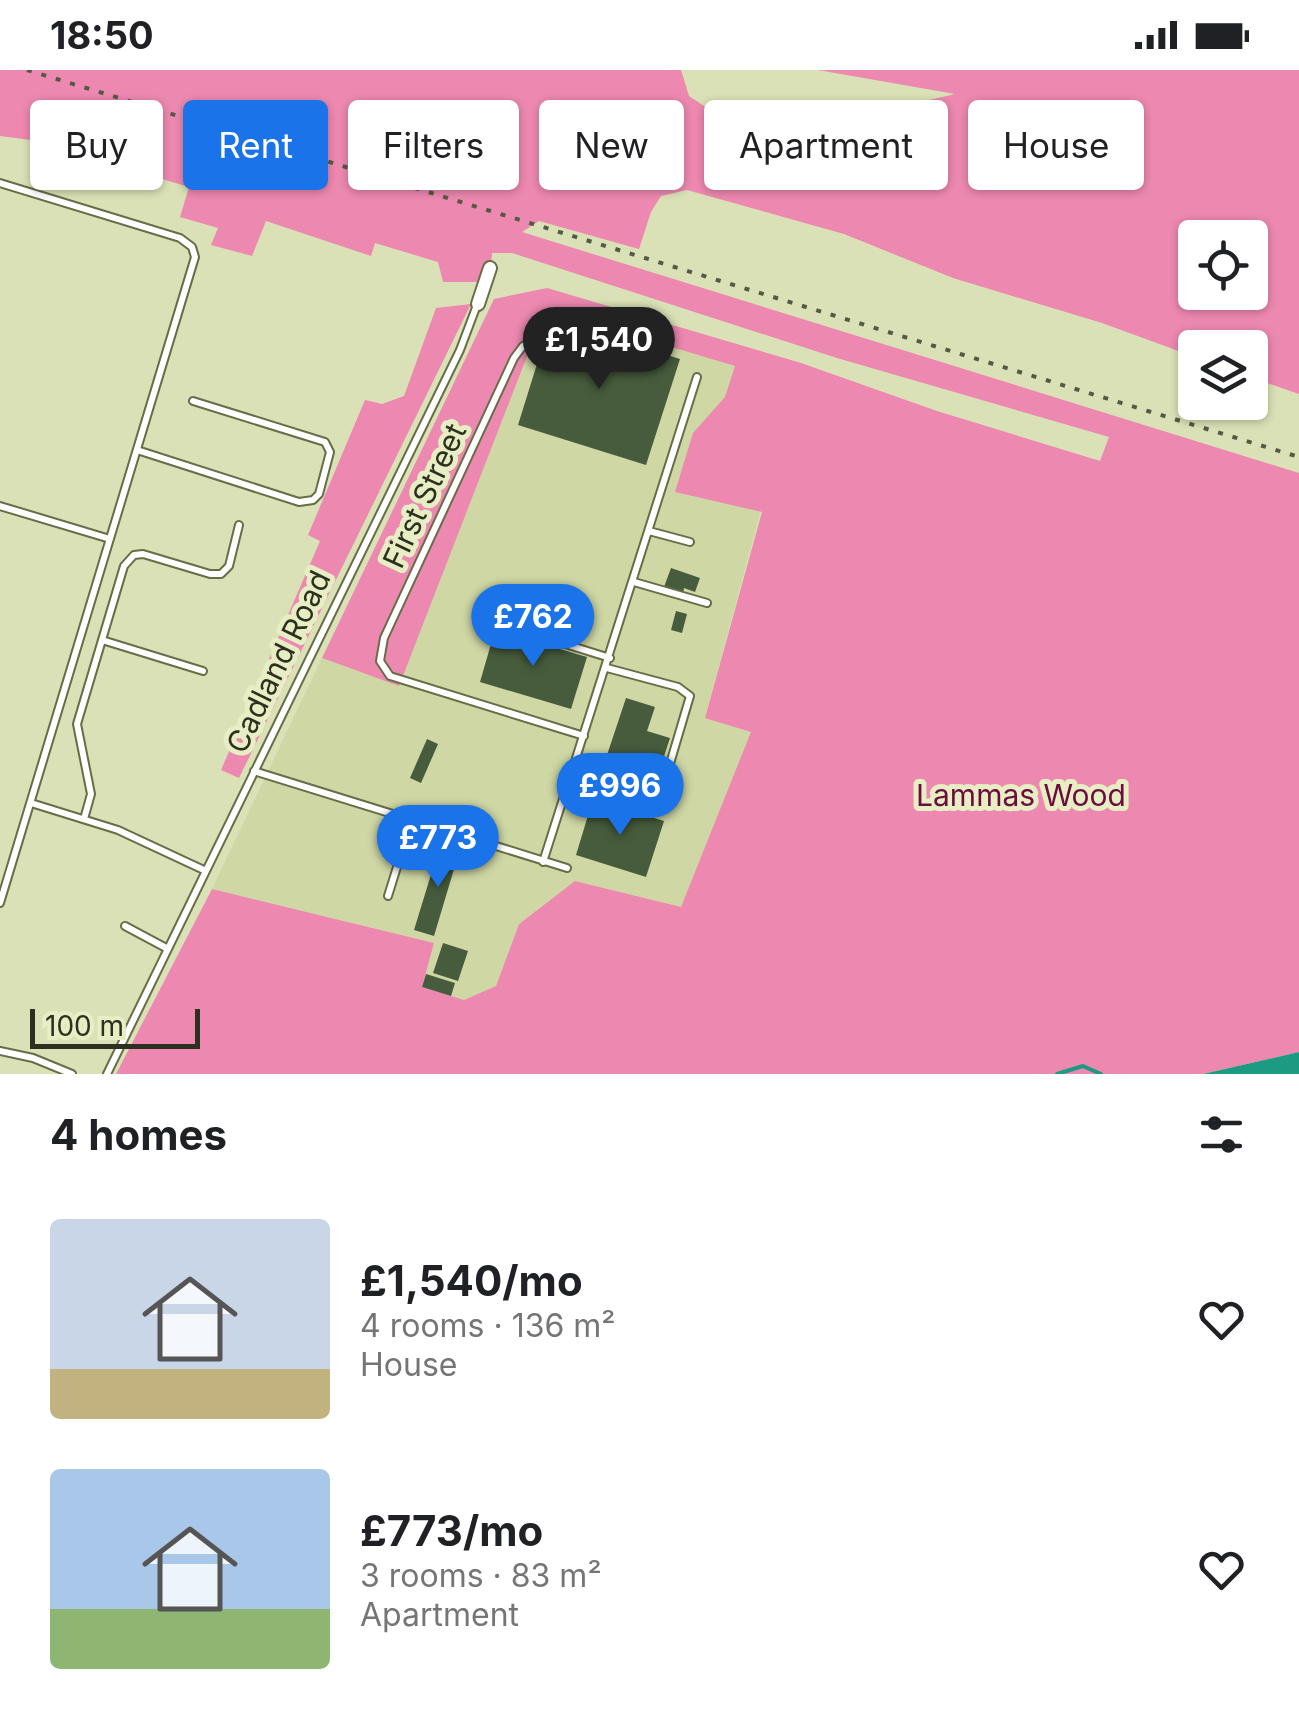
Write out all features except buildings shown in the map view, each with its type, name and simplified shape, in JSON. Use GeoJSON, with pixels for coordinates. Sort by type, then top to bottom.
{"type":"FeatureCollection","features":[{"type":"Feature","properties":{"kind":"street","name":"Cadland Road"},"geometry":{"type":"LineString","coordinates":[[480,298],[490,268]]}},
{"type":"Feature","properties":{"kind":"lane"},"geometry":{"type":"LineString","coordinates":[[0,184],[180,238],[192,248],[194,262],[0,904]]}},
{"type":"Feature","properties":{"kind":"lane","name":"Cadland Road"},"geometry":{"type":"LineString","coordinates":[[107,1074],[460,350],[480,298]]}},
{"type":"Feature","properties":{"kind":"lane","name":"First Street"},"geometry":{"type":"LineString","coordinates":[[534,342],[523,346],[514,358],[384,638],[380,661],[390,676],[584,736]]}},
{"type":"Feature","properties":{"kind":"lane"},"geometry":{"type":"LineString","coordinates":[[543,862],[697,377]]}},
{"type":"Feature","properties":{"kind":"lane"},"geometry":{"type":"LineString","coordinates":[[137,450],[299,502],[313,500],[320,494],[330,456],[325,442],[193,400]]}},
{"type":"Feature","properties":{"kind":"lane"},"geometry":{"type":"LineString","coordinates":[[0,506],[110,539]]}},
{"type":"Feature","properties":{"kind":"lane"},"geometry":{"type":"LineString","coordinates":[[84,819],[90,787],[77,724],[124,566],[130,558],[144,554],[216,575],[229,566],[239,525]]}},
{"type":"Feature","properties":{"kind":"lane"},"geometry":{"type":"LineString","coordinates":[[649,531],[690,542]]}},
{"type":"Feature","properties":{"kind":"lane"},"geometry":{"type":"LineString","coordinates":[[634,582],[706,603]]}},
{"type":"Feature","properties":{"kind":"lane"},"geometry":{"type":"LineString","coordinates":[[498,623],[610,658]]}},
{"type":"Feature","properties":{"kind":"lane"},"geometry":{"type":"LineString","coordinates":[[102,640],[203,671]]}},
{"type":"Feature","properties":{"kind":"lane"},"geometry":{"type":"LineString","coordinates":[[606,668],[678,687],[690,696],[666,776]]}},
{"type":"Feature","properties":{"kind":"lane"},"geometry":{"type":"LineString","coordinates":[[254,771],[567,868]]}},
{"type":"Feature","properties":{"kind":"lane"},"geometry":{"type":"LineString","coordinates":[[30,803],[84,819],[181,857],[206,871]]}},
{"type":"Feature","properties":{"kind":"lane"},"geometry":{"type":"LineString","coordinates":[[388,896],[411,822]]}},
{"type":"Feature","properties":{"kind":"lane"},"geometry":{"type":"LineString","coordinates":[[125,926],[168,949]]}},
{"type":"Feature","properties":{"kind":"lane"},"geometry":{"type":"LineString","coordinates":[[0,1051],[33,1058],[72,1074]]}},
{"type":"Feature","properties":{"kind":"shaded area"},"geometry":{"type":"Polygon","coordinates":[[[547,288],[728,345],[801,363],[705,717],[752,732],[681,907],[575,881],[519,924],[496,986],[464,1000],[422,987],[434,943],[212,889],[322,658],[367,675],[547,288]]]}},
{"type":"Feature","properties":{"kind":"green space","name":"Lammas Wood"},"geometry":{"type":"Polygon","coordinates":[[[0,70],[681,70],[689,96],[704,106],[704,190],[948,190],[948,100],[929,100],[955,94],[818,70],[1299,70],[1299,394],[1268,383],[1268,330],[1178,330],[1178,351],[1102,323],[953,278],[844,234],[687,190],[661,196],[651,212],[639,249],[539,221],[522,232],[1299,473],[1299,1052],[1203,1074],[116,1074],[212,889],[434,943],[422,987],[464,1000],[496,986],[519,924],[575,881],[681,907],[751,732],[705,718],[762,512],[675,492],[693,433],[725,397],[735,366],[558,313],[543,315],[399,686],[322,658],[494,299],[547,288],[801,363],[937,411],[1100,461],[1109,437],[837,358],[512,253],[492,253],[490,282],[443,282],[438,262],[375,243],[371,256],[266,221],[252,256],[211,245],[218,228],[180,217],[188,190],[328,190],[328,100],[183,100],[183,185],[163,179],[163,100],[30,100],[30,140],[0,136],[0,70]]]}},
{"type":"Feature","properties":{"kind":"green space"},"geometry":{"type":"Polygon","coordinates":[[[471,304],[239,778],[221,770],[320,541],[308,535],[365,400],[382,404],[404,396],[436,308],[471,304]]]}},
{"type":"Feature","properties":{"kind":"water"},"geometry":{"type":"Polygon","coordinates":[[[1299,1052],[1299,1074],[1203,1074],[1299,1052]]]}},
{"type":"Feature","properties":{"kind":"waterway"},"geometry":{"type":"LineString","coordinates":[[1057,1074],[1083,1066],[1101,1074]]}},
{"type":"Feature","properties":{"kind":"railway"},"geometry":{"type":"LineString","coordinates":[[27,70],[1299,457]]}}]}
